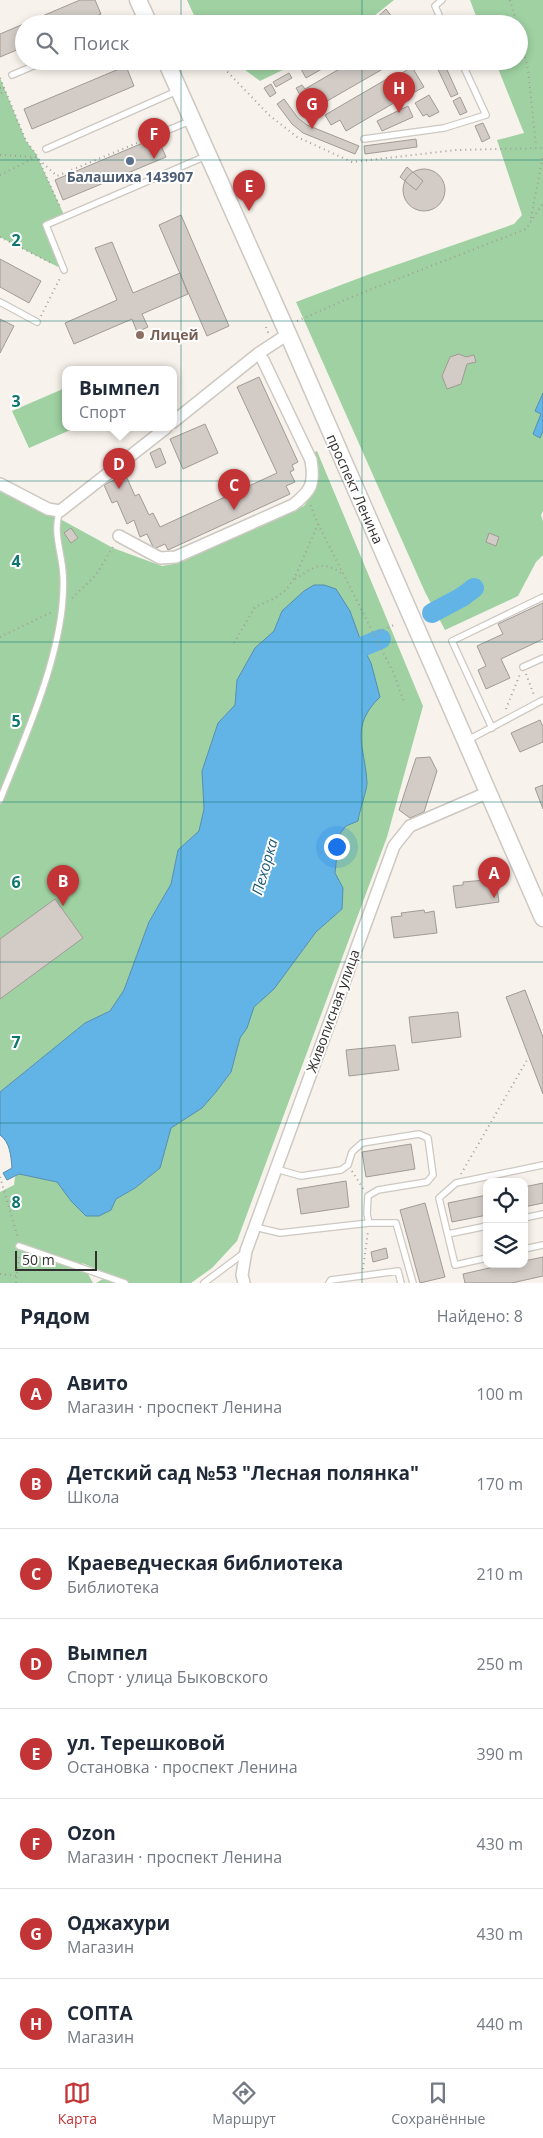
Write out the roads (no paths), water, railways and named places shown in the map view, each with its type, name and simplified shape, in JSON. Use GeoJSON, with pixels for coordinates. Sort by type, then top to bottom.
{"type":"FeatureCollection","features":[{"type":"Feature","properties":{"kind":"main road"},"geometry":{"type":"LineString","coordinates":[[138,0],[141,15]]}},
{"type":"Feature","properties":{"kind":"main road","name":"проспект Ленина"},"geometry":{"type":"LineString","coordinates":[[170,70],[541,909]]}},
{"type":"Feature","properties":{"kind":"street"},"geometry":{"type":"LineString","coordinates":[[177,419],[263,350],[288,334]]}},
{"type":"Feature","properties":{"kind":"street"},"geometry":{"type":"LineString","coordinates":[[119,536],[160,558],[176,557],[292,505],[306,494],[314,478],[311,460],[263,360]]}},
{"type":"Feature","properties":{"kind":"street"},"geometry":{"type":"LineString","coordinates":[[0,484],[48,510],[60,511],[162,431]]}},
{"type":"Feature","properties":{"kind":"street","name":"Живописная улица"},"geometry":{"type":"LineString","coordinates":[[244,1283],[242,1275],[246,1252],[394,846],[410,826],[489,792]]}},
{"type":"Feature","properties":{"kind":"lane"},"geometry":{"type":"LineString","coordinates":[[439,15],[435,6],[442,0]]}},
{"type":"Feature","properties":{"kind":"lane"},"geometry":{"type":"LineString","coordinates":[[12,75],[24,70]]}},
{"type":"Feature","properties":{"kind":"lane"},"geometry":{"type":"LineString","coordinates":[[364,139],[444,128],[486,114],[464,70]]}},
{"type":"Feature","properties":{"kind":"lane"},"geometry":{"type":"LineString","coordinates":[[46,149],[179,90]]}},
{"type":"Feature","properties":{"kind":"lane"},"geometry":{"type":"LineString","coordinates":[[144,140],[192,120]]}},
{"type":"Feature","properties":{"kind":"lane"},"geometry":{"type":"LineString","coordinates":[[64,270],[46,225],[208,156]]}},
{"type":"Feature","properties":{"kind":"lane"},"geometry":{"type":"LineString","coordinates":[[0,302],[38,322]]}},
{"type":"Feature","properties":{"kind":"lane"},"geometry":{"type":"LineString","coordinates":[[0,800],[23,743],[56,647],[62,607],[63,575],[55,523],[60,511]]}},
{"type":"Feature","properties":{"kind":"lane"},"geometry":{"type":"LineString","coordinates":[[492,728],[452,640],[543,597]]}},
{"type":"Feature","properties":{"kind":"lane"},"geometry":{"type":"LineString","coordinates":[[523,667],[543,658]]}},
{"type":"Feature","properties":{"kind":"lane"},"geometry":{"type":"LineString","coordinates":[[466,742],[540,701]]}},
{"type":"Feature","properties":{"kind":"lane"},"geometry":{"type":"LineString","coordinates":[[276,1169],[301,1176],[340,1170],[348,1165],[352,1152],[362,1143],[419,1134],[428,1138],[433,1174],[427,1182],[378,1190],[368,1196],[367,1214],[369,1223]]}},
{"type":"Feature","properties":{"kind":"lane"},"geometry":{"type":"LineString","coordinates":[[483,1259],[455,1265],[439,1198],[456,1183],[543,1165]]}},
{"type":"Feature","properties":{"kind":"lane"},"geometry":{"type":"LineString","coordinates":[[528,1217],[543,1214]]}},
{"type":"Feature","properties":{"kind":"lane"},"geometry":{"type":"LineString","coordinates":[[255,1227],[280,1233],[369,1223],[396,1223],[413,1283]]}},
{"type":"Feature","properties":{"kind":"lane"},"geometry":{"type":"LineString","coordinates":[[448,1234],[483,1227]]}},
{"type":"Feature","properties":{"kind":"lane"},"geometry":{"type":"LineString","coordinates":[[528,1248],[543,1245]]}},
{"type":"Feature","properties":{"kind":"lane"},"geometry":{"type":"LineString","coordinates":[[20,1246],[125,1283]]}},
{"type":"Feature","properties":{"kind":"lane"},"geometry":{"type":"LineString","coordinates":[[204,1283],[246,1252]]}},
{"type":"Feature","properties":{"kind":"lane"},"geometry":{"type":"LineString","coordinates":[[329,1283],[331,1280],[398,1271],[401,1283]]}},
{"type":"Feature","properties":{"kind":"water"},"geometry":{"type":"Polygon","coordinates":[[[543,393],[543,431],[540,438],[533,434],[541,414],[535,411],[543,393]]]}},
{"type":"Feature","properties":{"kind":"water"},"geometry":{"type":"Polygon","coordinates":[[[314,585],[324,585],[336,589],[350,611],[371,663],[380,697],[370,708],[362,728],[361,737],[367,783],[358,821],[346,826],[339,835],[335,873],[343,888],[342,909],[316,932],[274,989],[254,1007],[247,1028],[240,1038],[231,1072],[202,1108],[171,1128],[160,1168],[135,1188],[116,1199],[111,1210],[99,1216],[86,1216],[71,1201],[57,1182],[19,1174],[7,1180],[3,1173],[12,1168],[8,1145],[0,1135],[0,1092],[85,1023],[110,1011],[124,990],[149,922],[171,884],[178,850],[199,831],[204,809],[202,771],[218,723],[235,705],[237,680],[255,648],[274,631],[282,611],[304,591],[314,585]]]}},
{"type":"Feature","properties":{"kind":"waterway","name":"Пехорка"},"geometry":{"type":"LineString","coordinates":[[432,613],[462,597],[474,588]]}},
{"type":"Feature","properties":{"kind":"waterway","name":"Пехорка"},"geometry":{"type":"LineString","coordinates":[[341,660],[347,653],[381,639]]}},
{"type":"Feature","properties":{"kind":"place","name":"СОПТА"},"geometry":{"type":"Point","coordinates":[399,113]}},
{"type":"Feature","properties":{"kind":"place","name":"Оджахури"},"geometry":{"type":"Point","coordinates":[312,129]}},
{"type":"Feature","properties":{"kind":"place","name":"Ozon"},"geometry":{"type":"Point","coordinates":[154,159]}},
{"type":"Feature","properties":{"kind":"place","name":"Балашиха 143907"},"geometry":{"type":"Point","coordinates":[130,161]}},
{"type":"Feature","properties":{"kind":"place","name":"ул. Терешковой"},"geometry":{"type":"Point","coordinates":[249,211]}},
{"type":"Feature","properties":{"kind":"place","name":"Лицей"},"geometry":{"type":"Point","coordinates":[140,335]}},
{"type":"Feature","properties":{"kind":"place","name":"Вымпел"},"geometry":{"type":"Point","coordinates":[119,489]}},
{"type":"Feature","properties":{"kind":"place","name":"Краеведческая библиотека"},"geometry":{"type":"Point","coordinates":[234,510]}},
{"type":"Feature","properties":{"kind":"place","name":"Авито"},"geometry":{"type":"Point","coordinates":[494,898]}},
{"type":"Feature","properties":{"kind":"place","name":"Детский сад №53 \"Лесная полянка\""},"geometry":{"type":"Point","coordinates":[63,906]}}]}
